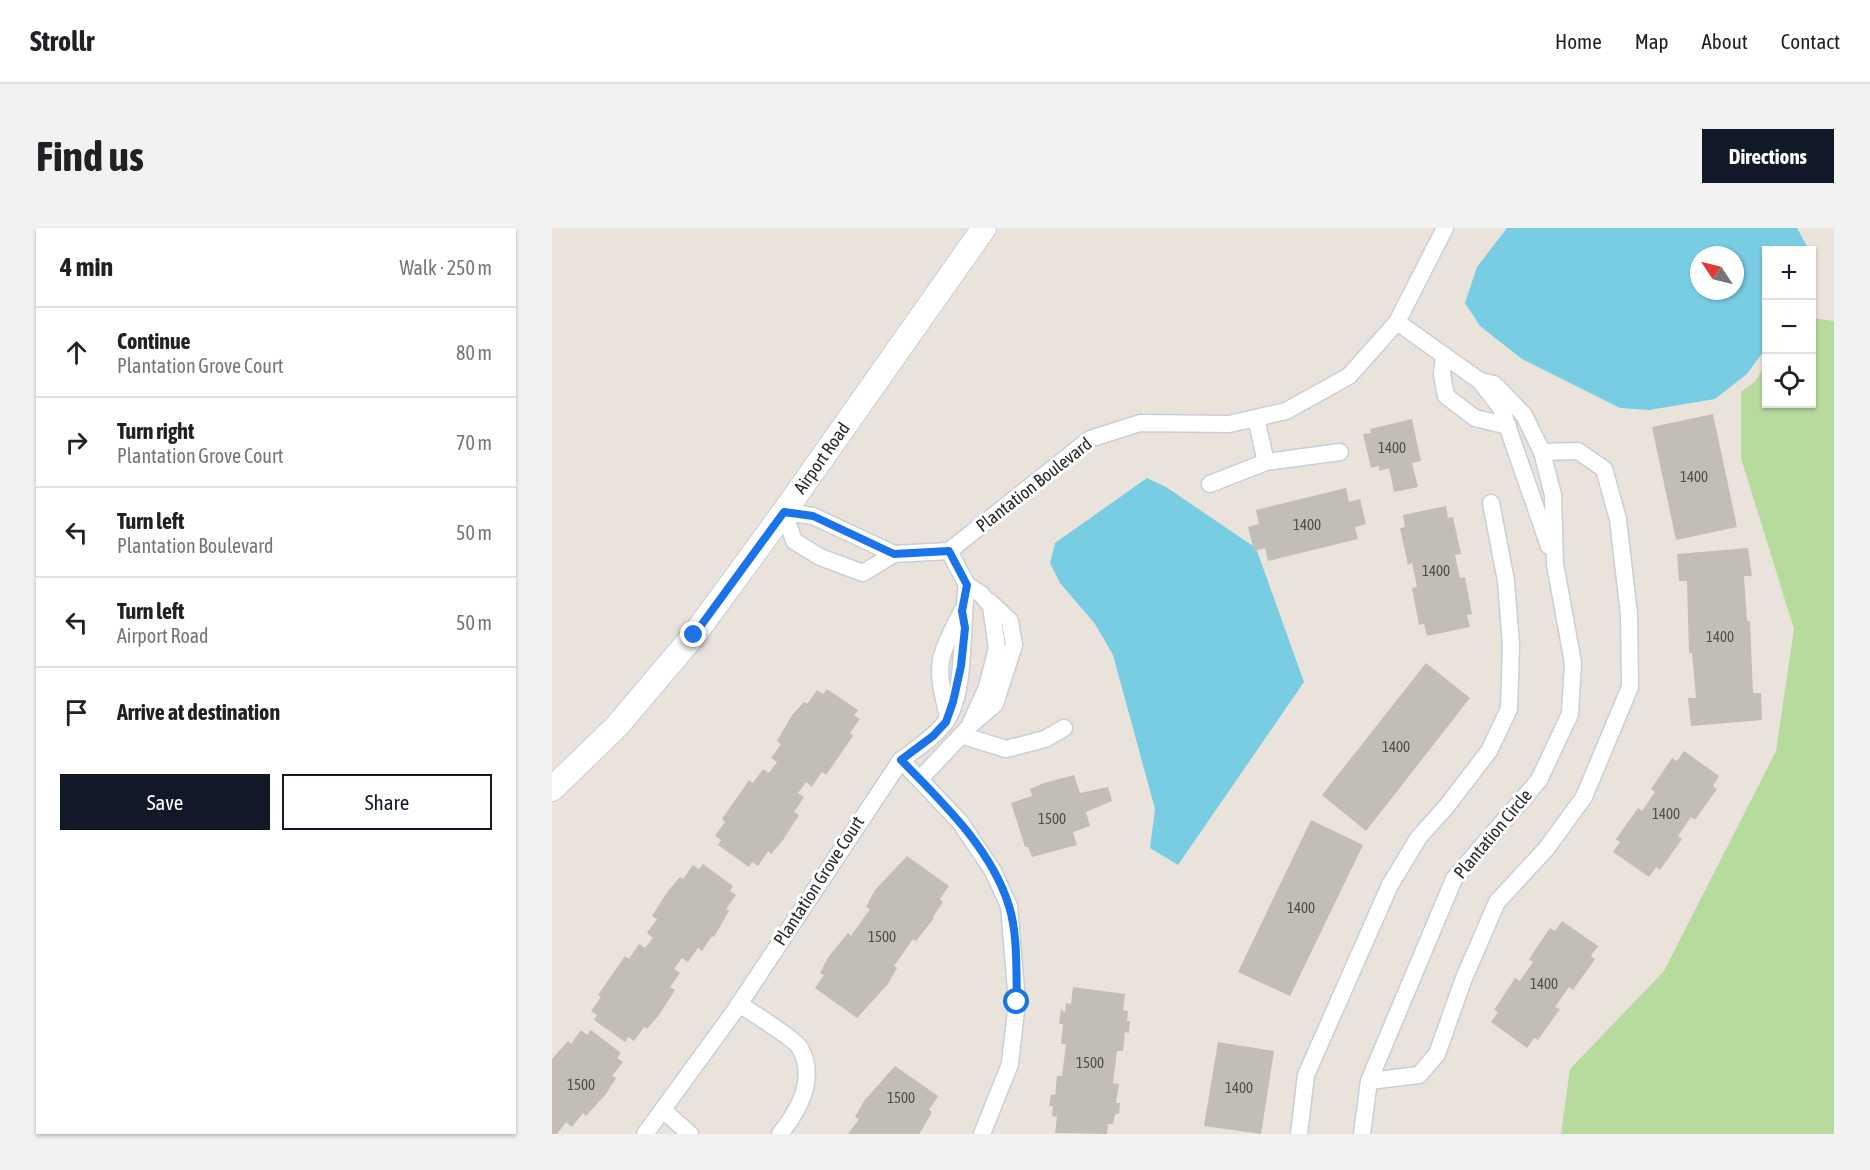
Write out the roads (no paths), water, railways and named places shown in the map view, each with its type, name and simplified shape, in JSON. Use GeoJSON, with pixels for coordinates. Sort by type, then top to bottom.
{"type":"FeatureCollection","features":[{"type":"Feature","properties":{"kind":"street","name":"Airport Road"},"geometry":{"type":"LineString","coordinates":[[552,789],[617,726],[694,635],[784,512],[984,228]]}},
{"type":"Feature","properties":{"kind":"street","name":"Plantation Boulevard"},"geometry":{"type":"LineString","coordinates":[[949,551],[1090,439],[1140,423],[1229,424],[1286,411],[1349,376],[1397,322],[1445,228]]}},
{"type":"Feature","properties":{"kind":"street"},"geometry":{"type":"LineString","coordinates":[[1397,322],[1480,381],[1501,408],[1555,564]]}},
{"type":"Feature","properties":{"kind":"street"},"geometry":{"type":"LineString","coordinates":[[1444,355],[1442,374],[1446,396],[1475,418],[1508,426]]}},
{"type":"Feature","properties":{"kind":"street"},"geometry":{"type":"LineString","coordinates":[[1480,381],[1494,384],[1524,415],[1542,452],[1552,495],[1555,564]]}},
{"type":"Feature","properties":{"kind":"street"},"geometry":{"type":"LineString","coordinates":[[1256,418],[1266,462]]}},
{"type":"Feature","properties":{"kind":"street"},"geometry":{"type":"LineString","coordinates":[[1369,1081],[1419,1075],[1437,1054],[1464,978],[1497,902],[1546,849],[1584,797],[1630,687],[1629,615],[1618,519],[1604,469],[1578,451],[1542,452]]}},
{"type":"Feature","properties":{"kind":"street"},"geometry":{"type":"LineString","coordinates":[[1210,484],[1266,462],[1340,452]]}},
{"type":"Feature","properties":{"kind":"street"},"geometry":{"type":"LineString","coordinates":[[1299,1134],[1306,1075],[1390,885],[1419,837],[1446,807],[1489,751],[1509,709],[1511,645],[1506,581],[1491,503]]}},
{"type":"Feature","properties":{"kind":"street"},"geometry":{"type":"LineString","coordinates":[[894,554],[863,573],[820,557],[794,541],[784,512],[813,516],[894,554],[949,551],[974,590],[992,606],[997,648],[987,687],[964,733],[920,779]]}},
{"type":"Feature","properties":{"kind":"street","name":"Plantation Circle"},"geometry":{"type":"LineString","coordinates":[[1362,1134],[1369,1081],[1454,879],[1539,780],[1570,714],[1573,663],[1555,564]]}},
{"type":"Feature","properties":{"kind":"street","name":"Plantation Grove Court"},"geometry":{"type":"LineString","coordinates":[[645,1134],[664,1111],[739,1004],[901,760],[933,736],[948,717],[961,666],[965,628],[962,611],[974,590]]}},
{"type":"Feature","properties":{"kind":"street"},"geometry":{"type":"LineString","coordinates":[[964,733],[1006,749],[1045,739],[1064,728]]}},
{"type":"Feature","properties":{"kind":"street"},"geometry":{"type":"LineString","coordinates":[[901,760],[960,822],[993,871],[1010,906],[1017,1002],[1010,1064],[982,1134]]}},
{"type":"Feature","properties":{"kind":"street"},"geometry":{"type":"LineString","coordinates":[[739,1004],[800,1047],[809,1077],[795,1115],[780,1134]]}},
{"type":"Feature","properties":{"kind":"street"},"geometry":{"type":"LineString","coordinates":[[664,1111],[690,1134]]}},
{"type":"Feature","properties":{"kind":"water"},"geometry":{"type":"Polygon","coordinates":[[[1507,228],[1797,228],[1807,246],[1762,246],[1762,353],[1747,374],[1715,399],[1649,410],[1620,408],[1522,359],[1480,326],[1465,303],[1477,267],[1507,228]]]}},
{"type":"Feature","properties":{"kind":"water"},"geometry":{"type":"Polygon","coordinates":[[[1147,478],[1166,487],[1256,548],[1304,682],[1178,865],[1150,848],[1155,809],[1113,655],[1095,624],[1060,583],[1050,563],[1055,543],[1147,478]]]}}]}
